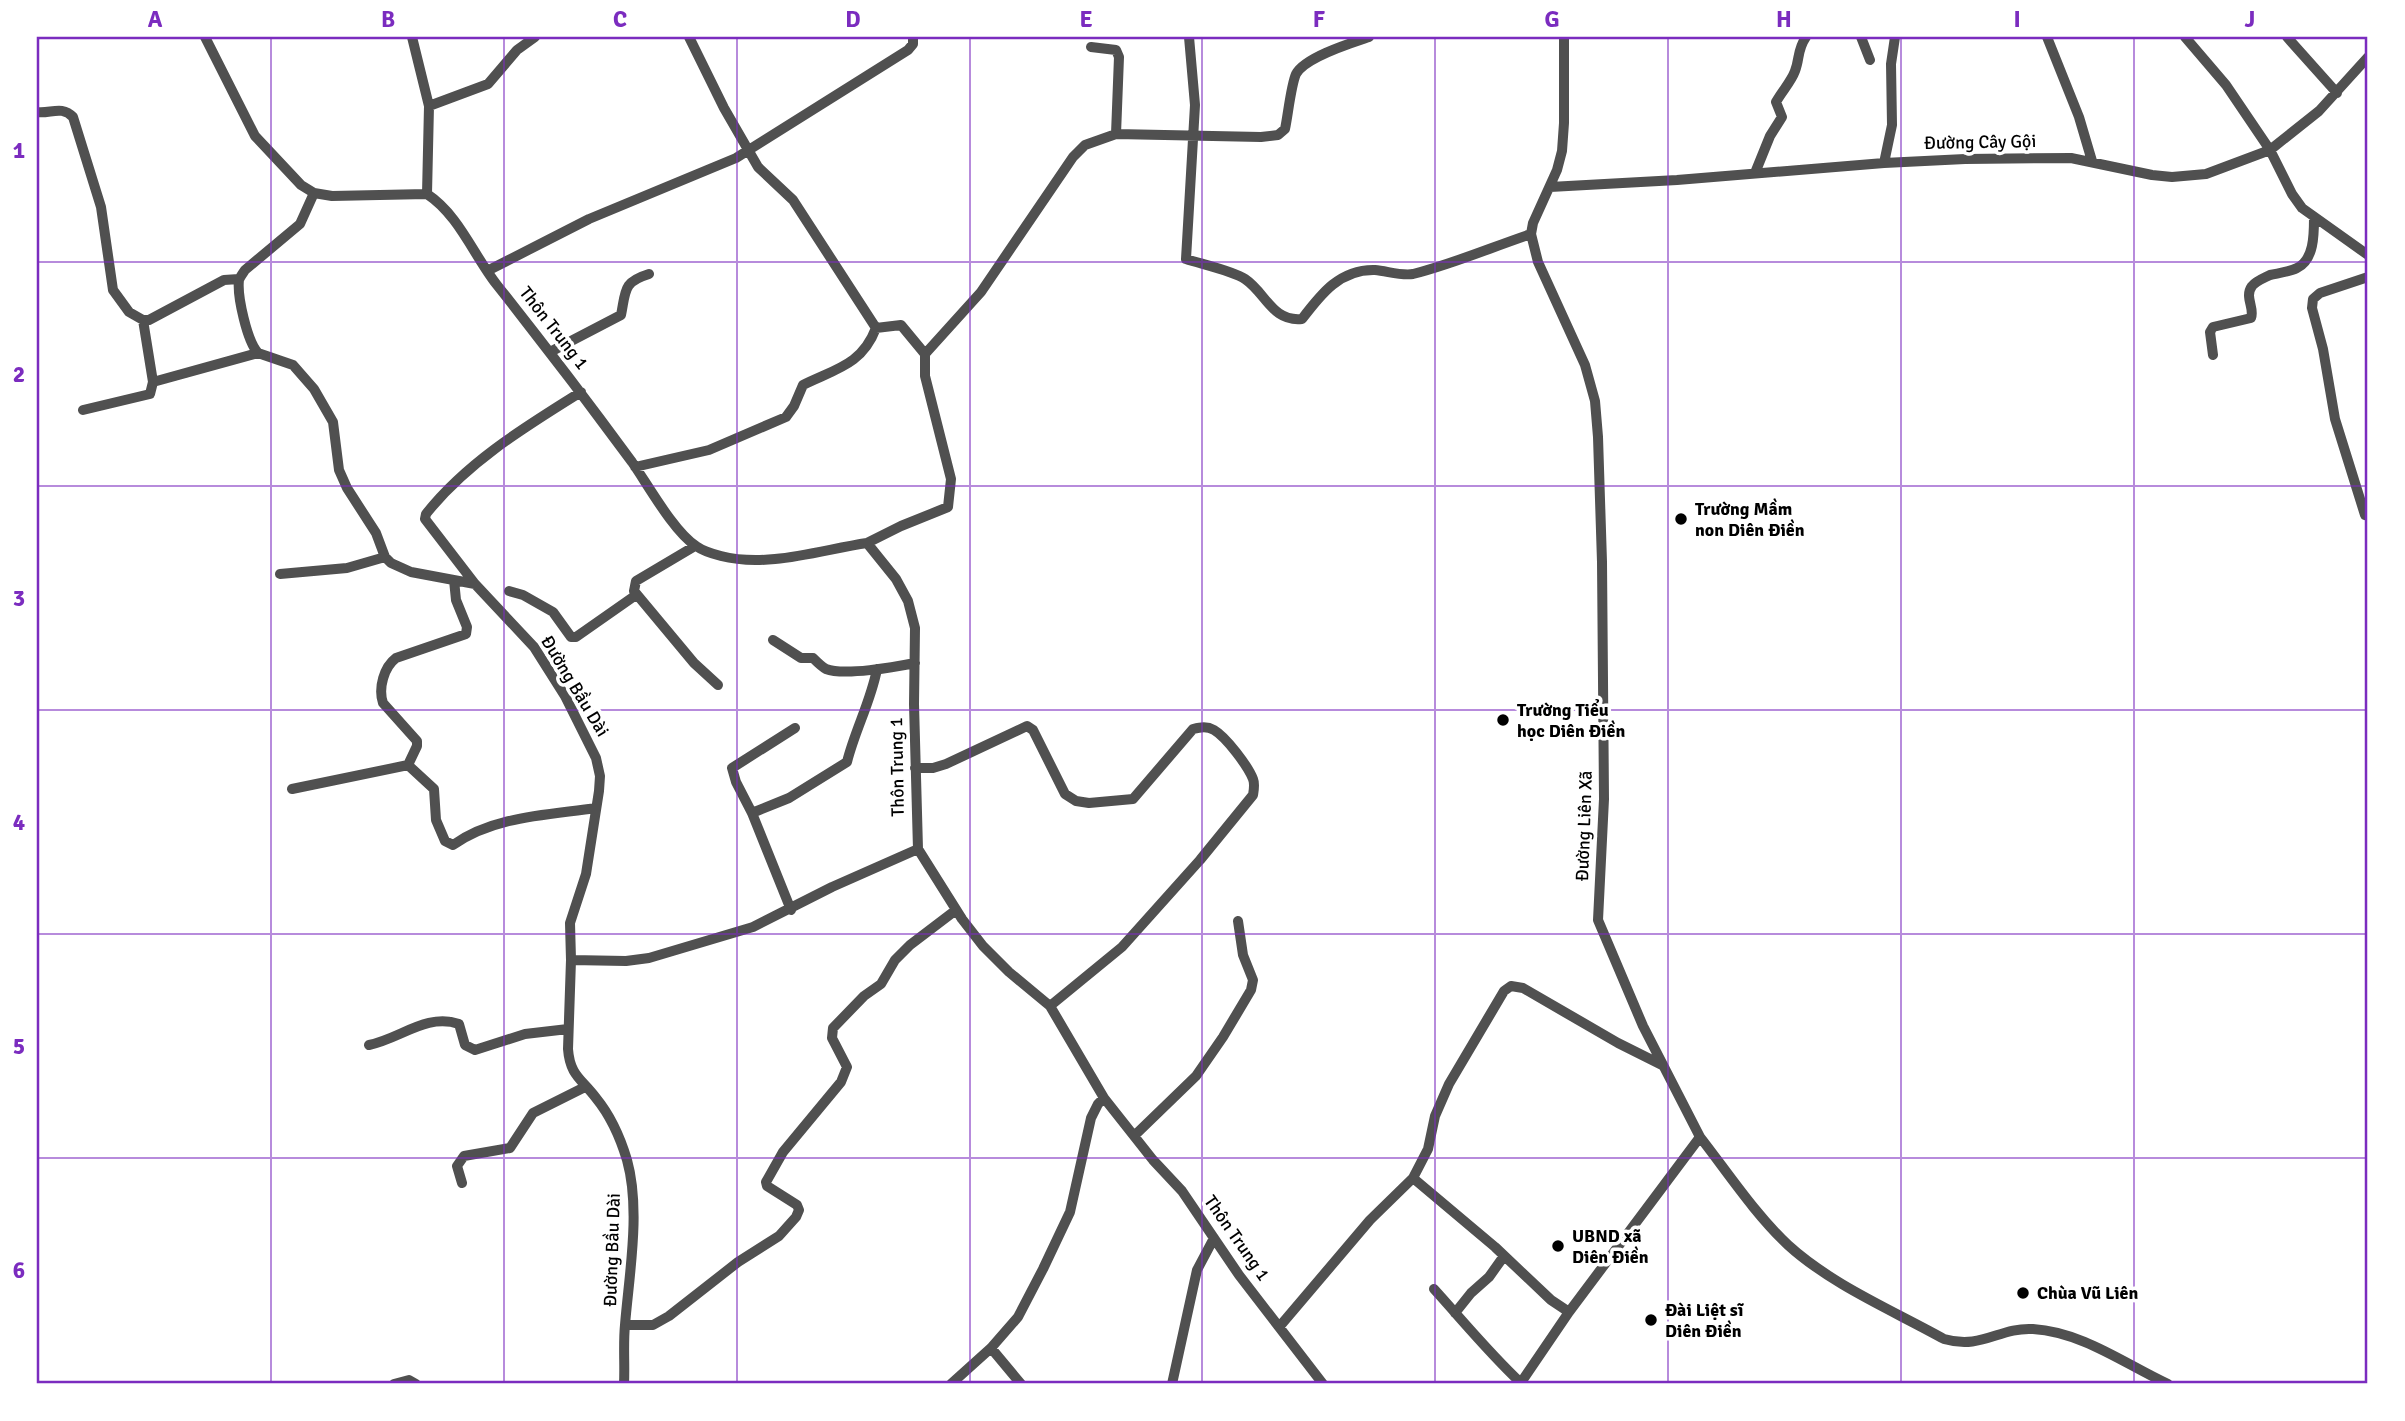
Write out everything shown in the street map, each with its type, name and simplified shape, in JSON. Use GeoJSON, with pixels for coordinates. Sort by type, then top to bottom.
{"type":"FeatureCollection","features":[{"type":"Feature","properties":{"kind":"street"},"geometry":{"type":"LineString","coordinates":[[205,37],[255,136],[293,178],[314,193],[332,196],[427,194],[437,200],[452,218],[487,271],[589,219],[720,165],[908,50],[913,44],[913,37]]}},
{"type":"Feature","properties":{"kind":"street"},"geometry":{"type":"LineString","coordinates":[[412,37],[429,106],[427,194]]}},
{"type":"Feature","properties":{"kind":"street"},"geometry":{"type":"LineString","coordinates":[[429,106],[488,84],[517,50],[535,37]]}},
{"type":"Feature","properties":{"kind":"street"},"geometry":{"type":"LineString","coordinates":[[689,37],[747,150],[766,176],[793,200],[876,328]]}},
{"type":"Feature","properties":{"kind":"street"},"geometry":{"type":"LineString","coordinates":[[1189,37],[1195,105],[1186,258],[1244,278],[1278,313],[1291,320],[1302,319],[1325,290],[1356,272],[1374,270],[1410,275],[1531,234],[1533,223],[1557,170],[1563,137],[1564,37]]}},
{"type":"Feature","properties":{"kind":"street"},"geometry":{"type":"LineString","coordinates":[[925,354],[981,292],[1073,157],[1085,145],[1116,134],[1237,138],[1278,135],[1285,129],[1294,79],[1298,71],[1312,61],[1369,37]]}},
{"type":"Feature","properties":{"kind":"street"},"geometry":{"type":"LineString","coordinates":[[1755,173],[1770,136],[1780,123],[1782,117],[1776,102],[1797,67],[1798,51],[1805,37]]}},
{"type":"Feature","properties":{"kind":"street"},"geometry":{"type":"LineString","coordinates":[[1861,37],[1870,60]]}},
{"type":"Feature","properties":{"kind":"street"},"geometry":{"type":"LineString","coordinates":[[1884,163],[1892,125],[1891,64],[1895,37]]}},
{"type":"Feature","properties":{"kind":"street"},"geometry":{"type":"LineString","coordinates":[[2047,37],[2080,117],[2092,161]]}},
{"type":"Feature","properties":{"kind":"street"},"geometry":{"type":"LineString","coordinates":[[2185,37],[2226,85],[2270,149],[2292,194],[2302,208],[2368,255]]}},
{"type":"Feature","properties":{"kind":"street"},"geometry":{"type":"LineString","coordinates":[[2287,37],[2337,93]]}},
{"type":"Feature","properties":{"kind":"street"},"geometry":{"type":"LineString","coordinates":[[1091,47],[1116,50],[1119,57],[1116,134]]}},
{"type":"Feature","properties":{"kind":"street","name":"Đường Cây Gội"},"geometry":{"type":"LineString","coordinates":[[1550,187],[1884,163],[2042,158],[2092,161],[2152,175],[2189,176],[2228,167],[2270,149],[2319,110],[2368,57]]}},
{"type":"Feature","properties":{"kind":"street"},"geometry":{"type":"LineString","coordinates":[[37,111],[43,113],[61,110],[73,117],[101,207],[113,290],[129,312],[143,320],[158,317],[224,280],[239,279]]}},
{"type":"Feature","properties":{"kind":"street"},"geometry":{"type":"LineString","coordinates":[[258,353],[250,340],[240,300],[239,279],[245,270],[300,224],[314,193]]}},
{"type":"Feature","properties":{"kind":"street"},"geometry":{"type":"LineString","coordinates":[[2213,355],[2210,332],[2213,327],[2251,318],[2253,313],[2249,291],[2253,285],[2267,276],[2298,268],[2305,262],[2314,237],[2314,218]]}},
{"type":"Feature","properties":{"kind":"street","name":"Đường Liên Xã"},"geometry":{"type":"LineString","coordinates":[[1531,234],[1538,261],[1585,365],[1595,401],[1602,562],[1604,787],[1598,920],[1662,1065],[1700,1138],[1749,1200],[1795,1251],[1832,1278],[1944,1339],[1970,1343],[2023,1329],[2056,1332],[2090,1345],[2168,1384]]}},
{"type":"Feature","properties":{"kind":"street","name":"Thôn Trung 1"},"geometry":{"type":"LineString","coordinates":[[487,271],[581,392],[661,506],[695,546]]}},
{"type":"Feature","properties":{"kind":"street"},"geometry":{"type":"LineString","coordinates":[[550,352],[621,315],[625,288],[634,279],[649,274]]}},
{"type":"Feature","properties":{"kind":"street"},"geometry":{"type":"LineString","coordinates":[[2368,277],[2320,293],[2313,299],[2312,308],[2323,349],[2335,419],[2365,515],[2368,516]]}},
{"type":"Feature","properties":{"kind":"street"},"geometry":{"type":"LineString","coordinates":[[83,410],[150,394],[153,382],[143,320]]}},
{"type":"Feature","properties":{"kind":"street"},"geometry":{"type":"LineString","coordinates":[[718,685],[694,663],[636,596],[636,581],[695,546],[720,556],[745,560],[806,555],[867,543],[948,507],[951,479],[925,376],[925,354],[901,325],[876,328]]}},
{"type":"Feature","properties":{"kind":"street"},"geometry":{"type":"LineString","coordinates":[[635,467],[709,450],[786,417],[803,385],[840,369],[859,356],[870,345],[876,328]]}},
{"type":"Feature","properties":{"kind":"street"},"geometry":{"type":"LineString","coordinates":[[153,382],[258,353],[285,362],[302,373],[326,408],[333,422],[339,470],[347,488],[376,533],[385,557],[391,563],[411,572],[475,584]]}},
{"type":"Feature","properties":{"kind":"street","name":"Đường Bầu Dài"},"geometry":{"type":"LineString","coordinates":[[581,392],[478,461],[454,481],[426,514],[426,523],[475,584],[534,647],[565,696],[596,758],[600,776],[586,874],[571,914],[569,1060],[575,1076],[595,1096],[615,1131],[631,1176],[631,1264],[625,1325],[624,1384]]}},
{"type":"Feature","properties":{"kind":"street","name":"Thôn Trung 1"},"geometry":{"type":"LineString","coordinates":[[867,543],[888,569],[908,601],[915,628],[918,849],[956,910],[983,946],[1050,1006],[1104,1097],[1153,1160],[1182,1191],[1240,1275],[1323,1384]]}},
{"type":"Feature","properties":{"kind":"street"},"geometry":{"type":"LineString","coordinates":[[280,574],[347,568],[385,557]]}},
{"type":"Feature","properties":{"kind":"street"},"geometry":{"type":"LineString","coordinates":[[408,765],[417,741],[383,703],[381,695],[384,676],[391,661],[402,654],[467,634],[467,626],[456,600],[454,580]]}},
{"type":"Feature","properties":{"kind":"street"},"geometry":{"type":"LineString","coordinates":[[509,591],[553,612],[571,637],[580,635],[636,596]]}},
{"type":"Feature","properties":{"kind":"street"},"geometry":{"type":"LineString","coordinates":[[773,640],[801,658],[813,658],[825,668],[836,671],[877,669],[915,663]]}},
{"type":"Feature","properties":{"kind":"street"},"geometry":{"type":"LineString","coordinates":[[752,813],[801,791],[847,762],[877,669]]}},
{"type":"Feature","properties":{"kind":"street"},"geometry":{"type":"LineString","coordinates":[[915,768],[933,768],[946,764],[1027,726],[1033,730],[1065,794],[1076,801],[1089,803],[1125,800],[1139,794],[1192,729],[1203,726],[1218,733],[1253,778],[1253,795],[1182,880],[1122,947],[1050,1006]]}},
{"type":"Feature","properties":{"kind":"street"},"geometry":{"type":"LineString","coordinates":[[791,909],[732,768],[795,728]]}},
{"type":"Feature","properties":{"kind":"street"},"geometry":{"type":"LineString","coordinates":[[292,789],[408,765]]}},
{"type":"Feature","properties":{"kind":"street"},"geometry":{"type":"LineString","coordinates":[[408,765],[434,789],[437,824],[445,841],[453,845],[465,836],[495,823],[596,808]]}},
{"type":"Feature","properties":{"kind":"street"},"geometry":{"type":"LineString","coordinates":[[571,960],[626,961],[649,958],[753,927],[832,887],[918,849]]}},
{"type":"Feature","properties":{"kind":"street"},"geometry":{"type":"LineString","coordinates":[[625,1325],[653,1325],[669,1317],[738,1262],[773,1241],[796,1217],[799,1210],[797,1205],[767,1186],[766,1182],[783,1152],[841,1082],[846,1071],[845,1060],[832,1038],[833,1028],[864,996],[881,984],[895,960],[910,945],[956,910]]}},
{"type":"Feature","properties":{"kind":"street"},"geometry":{"type":"LineString","coordinates":[[1134,1136],[1196,1076],[1251,990],[1252,980],[1243,955],[1238,921]]}},
{"type":"Feature","properties":{"kind":"street"},"geometry":{"type":"LineString","coordinates":[[1280,1326],[1370,1220],[1413,1178],[1428,1149],[1435,1116],[1449,1084],[1504,991],[1511,986],[1524,988],[1662,1065]]}},
{"type":"Feature","properties":{"kind":"street"},"geometry":{"type":"LineString","coordinates":[[369,1045],[388,1040],[429,1022],[458,1024],[466,1045],[475,1050],[525,1034],[568,1029]]}},
{"type":"Feature","properties":{"kind":"street"},"geometry":{"type":"LineString","coordinates":[[462,1183],[457,1166],[464,1156],[510,1148],[533,1113],[585,1087]]}},
{"type":"Feature","properties":{"kind":"street"},"geometry":{"type":"LineString","coordinates":[[951,1384],[991,1348],[1018,1317],[1065,1224],[1073,1203],[1091,1118],[1104,1097]]}},
{"type":"Feature","properties":{"kind":"street"},"geometry":{"type":"LineString","coordinates":[[1434,1289],[1521,1384],[1569,1312],[1700,1138]]}},
{"type":"Feature","properties":{"kind":"street"},"geometry":{"type":"LineString","coordinates":[[1413,1178],[1551,1300],[1569,1312]]}},
{"type":"Feature","properties":{"kind":"street"},"geometry":{"type":"LineString","coordinates":[[1172,1384],[1197,1270],[1214,1238]]}},
{"type":"Feature","properties":{"kind":"street"},"geometry":{"type":"LineString","coordinates":[[1455,1313],[1471,1293],[1489,1277],[1504,1256]]}},
{"type":"Feature","properties":{"kind":"street"},"geometry":{"type":"LineString","coordinates":[[991,1348],[1021,1384]]}},
{"type":"Feature","properties":{"kind":"street"},"geometry":{"type":"LineString","coordinates":[[394,1384],[409,1380],[416,1384]]}},
{"type":"Feature","properties":{"kind":"place","name":"Trường Mầm non Diên Điền"},"geometry":{"type":"Point","coordinates":[1681,519]}},
{"type":"Feature","properties":{"kind":"place","name":"Trường Tiểu học Diên Điền"},"geometry":{"type":"Point","coordinates":[1503,720]}},
{"type":"Feature","properties":{"kind":"place","name":"UBND xã Diên Điền"},"geometry":{"type":"Point","coordinates":[1558,1246]}},
{"type":"Feature","properties":{"kind":"place","name":"Chùa Vũ Liên"},"geometry":{"type":"Point","coordinates":[2023,1293]}},
{"type":"Feature","properties":{"kind":"place","name":"Đài Liệt sĩ Diên Điền"},"geometry":{"type":"Point","coordinates":[1651,1320]}}]}
